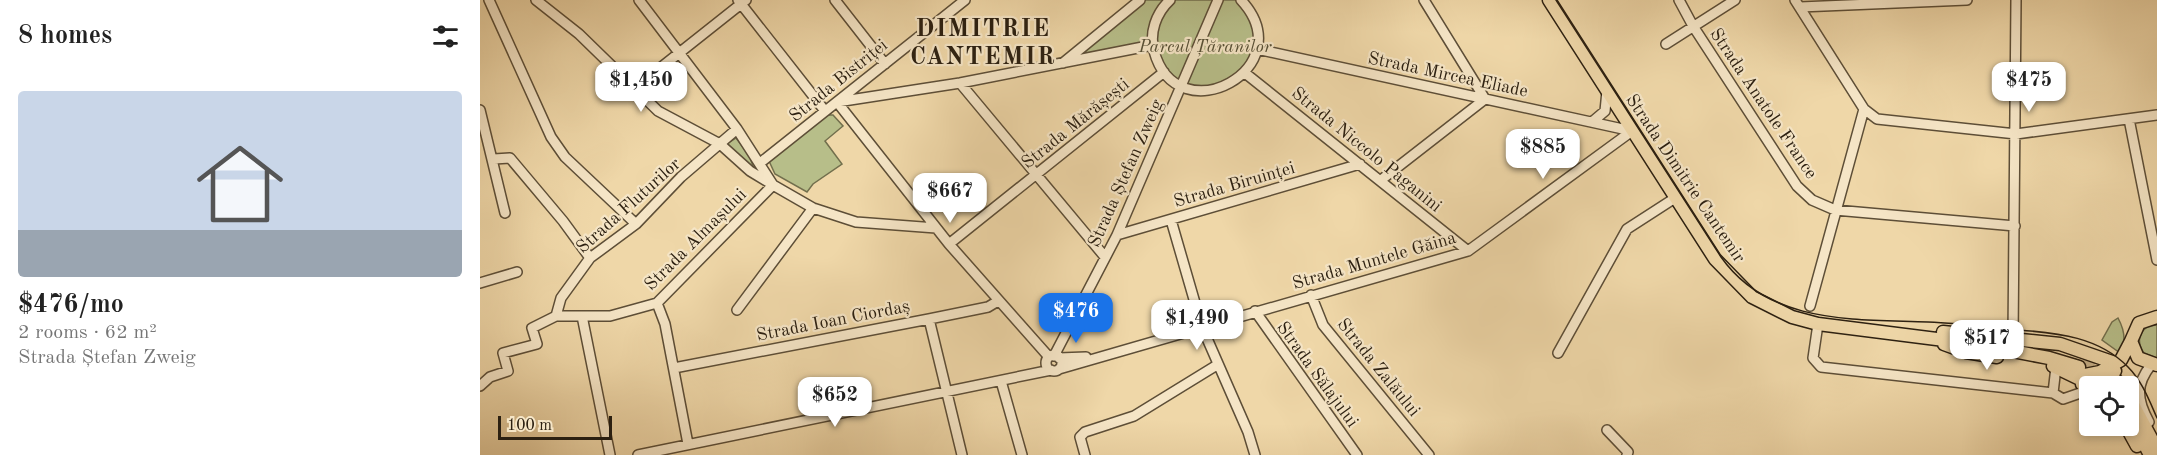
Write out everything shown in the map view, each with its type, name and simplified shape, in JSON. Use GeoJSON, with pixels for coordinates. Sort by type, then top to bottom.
{"type":"FeatureCollection","features":[{"type":"Feature","properties":{"kind":"main road","name":"Strada Dimitrie Cantemir"},"geometry":{"type":"LineString","coordinates":[[1549,0],[1715,259],[1738,286],[1772,308],[1818,324],[1976,344],[2002,343],[2041,348],[2080,376]]}},
{"type":"Feature","properties":{"kind":"main road"},"geometry":{"type":"LineString","coordinates":[[2086,376],[2100,372],[2124,357],[2139,323],[2157,316]]}},
{"type":"Feature","properties":{"kind":"main road"},"geometry":{"type":"LineString","coordinates":[[1903,335],[1932,332],[2013,338],[2070,346],[2115,363]]}},
{"type":"Feature","properties":{"kind":"main road"},"geometry":{"type":"LineString","coordinates":[[1933,338],[1966,352],[2056,367],[2079,377]]}},
{"type":"Feature","properties":{"kind":"main road"},"geometry":{"type":"LineString","coordinates":[[2131,341],[2138,358],[2154,365]]}},
{"type":"Feature","properties":{"kind":"main road"},"geometry":{"type":"LineString","coordinates":[[2108,376],[2138,358]]}},
{"type":"Feature","properties":{"kind":"main road"},"geometry":{"type":"LineString","coordinates":[[2139,415],[2157,449]]}},
{"type":"Feature","properties":{"kind":"main road"},"geometry":{"type":"LineString","coordinates":[[2139,434],[2150,455]]}},
{"type":"Feature","properties":{"kind":"main road"},"geometry":{"type":"LineString","coordinates":[[2132,436],[2142,455]]}},
{"type":"Feature","properties":{"kind":"street"},"geometry":{"type":"LineString","coordinates":[[489,0],[551,137],[565,157],[636,224]]}},
{"type":"Feature","properties":{"kind":"street"},"geometry":{"type":"LineString","coordinates":[[536,0],[579,34],[667,117],[720,144],[750,171],[813,208],[856,222],[936,228]]}},
{"type":"Feature","properties":{"kind":"street"},"geometry":{"type":"LineString","coordinates":[[639,0],[737,129],[773,185]]}},
{"type":"Feature","properties":{"kind":"street"},"geometry":{"type":"LineString","coordinates":[[835,0],[885,64]]}},
{"type":"Feature","properties":{"kind":"street"},"geometry":{"type":"LineString","coordinates":[[948,0],[955,8]]}},
{"type":"Feature","properties":{"kind":"street","name":"Strada Bistriței"},"geometry":{"type":"LineString","coordinates":[[760,164],[965,0]]}},
{"type":"Feature","properties":{"kind":"street"},"geometry":{"type":"LineString","coordinates":[[1062,64],[1140,0]]}},
{"type":"Feature","properties":{"kind":"street"},"geometry":{"type":"LineString","coordinates":[[1170,0],[1157,16],[1153,30],[1153,45],[1157,59],[1164,72],[1182,86],[1202,91],[1216,90],[1230,85],[1245,73],[1257,49],[1257,26],[1244,3],[1257,0]]}},
{"type":"Feature","properties":{"kind":"street","name":"Strada Ștefan Zweig"},"geometry":{"type":"LineString","coordinates":[[1052,358],[1117,235],[1218,0]]}},
{"type":"Feature","properties":{"kind":"street"},"geometry":{"type":"LineString","coordinates":[[1381,180],[1485,99],[1424,0]]}},
{"type":"Feature","properties":{"kind":"street","name":"Strada Anatole France"},"geometry":{"type":"LineString","coordinates":[[1679,0],[1693,26],[1797,186],[1812,200],[1835,210],[2015,226]]}},
{"type":"Feature","properties":{"kind":"street"},"geometry":{"type":"LineString","coordinates":[[1666,44],[1735,0]]}},
{"type":"Feature","properties":{"kind":"street"},"geometry":{"type":"LineString","coordinates":[[1797,4],[1966,0]]}},
{"type":"Feature","properties":{"kind":"street"},"geometry":{"type":"LineString","coordinates":[[2013,338],[2016,0]]}},
{"type":"Feature","properties":{"kind":"street"},"geometry":{"type":"LineString","coordinates":[[634,88],[742,1],[825,111]]}},
{"type":"Feature","properties":{"kind":"street"},"geometry":{"type":"LineString","coordinates":[[1797,4],[1864,109],[1877,119],[2016,134],[2157,115]]}},
{"type":"Feature","properties":{"kind":"street"},"geometry":{"type":"LineString","coordinates":[[1052,358],[1047,367],[1055,370],[1061,362],[1052,358],[998,301],[936,228],[837,102],[960,83],[1153,45]]}},
{"type":"Feature","properties":{"kind":"street","name":"Strada Mircea Eliade"},"geometry":{"type":"LineString","coordinates":[[1257,49],[1632,131]]}},
{"type":"Feature","properties":{"kind":"street","name":"Strada Mărășești"},"geometry":{"type":"LineString","coordinates":[[949,244],[1164,72]]}},
{"type":"Feature","properties":{"kind":"street","name":"Strada Niccolo Paganini"},"geometry":{"type":"LineString","coordinates":[[1245,73],[1468,251]]}},
{"type":"Feature","properties":{"kind":"street"},"geometry":{"type":"LineString","coordinates":[[960,83],[1106,257]]}},
{"type":"Feature","properties":{"kind":"street"},"geometry":{"type":"LineString","coordinates":[[1592,122],[1605,111],[1607,91]]}},
{"type":"Feature","properties":{"kind":"street"},"geometry":{"type":"LineString","coordinates":[[1810,306],[1864,109]]}},
{"type":"Feature","properties":{"kind":"street"},"geometry":{"type":"LineString","coordinates":[[480,110],[494,159],[505,213]]}},
{"type":"Feature","properties":{"kind":"street"},"geometry":{"type":"LineString","coordinates":[[2129,119],[2157,260]]}},
{"type":"Feature","properties":{"kind":"street","name":"Strada Fluturilor"},"geometry":{"type":"LineString","coordinates":[[556,316],[561,298],[590,258],[636,224],[681,177],[737,129]]}},
{"type":"Feature","properties":{"kind":"street","name":"Strada Muntele Găina"},"geometry":{"type":"LineString","coordinates":[[638,455],[669,452],[688,444],[1055,370],[1468,251],[1632,131]]}},
{"type":"Feature","properties":{"kind":"street"},"geometry":{"type":"LineString","coordinates":[[494,159],[510,158],[563,221],[590,258]]}},
{"type":"Feature","properties":{"kind":"street","name":"Strada Biruinței"},"geometry":{"type":"LineString","coordinates":[[1117,235],[1360,165]]}},
{"type":"Feature","properties":{"kind":"street","name":"Strada Almașului"},"geometry":{"type":"LineString","coordinates":[[480,386],[490,377],[508,371],[503,353],[537,345],[532,328],[556,316],[610,316],[657,303],[773,185]]}},
{"type":"Feature","properties":{"kind":"street"},"geometry":{"type":"LineString","coordinates":[[1558,353],[1627,229],[1675,198]]}},
{"type":"Feature","properties":{"kind":"street"},"geometry":{"type":"LineString","coordinates":[[737,310],[813,208]]}},
{"type":"Feature","properties":{"kind":"street"},"geometry":{"type":"LineString","coordinates":[[1171,220],[1202,327],[1248,432],[1254,455]]}},
{"type":"Feature","properties":{"kind":"street"},"geometry":{"type":"LineString","coordinates":[[480,283],[517,272]]}},
{"type":"Feature","properties":{"kind":"street","name":"Strada Zalăului"},"geometry":{"type":"LineString","coordinates":[[1311,295],[1323,325],[1430,455]]}},
{"type":"Feature","properties":{"kind":"street","name":"Strada Ioan Ciordaș"},"geometry":{"type":"LineString","coordinates":[[674,368],[988,307],[998,301]]}},
{"type":"Feature","properties":{"kind":"street"},"geometry":{"type":"LineString","coordinates":[[657,303],[665,324],[688,444]]}},
{"type":"Feature","properties":{"kind":"street","name":"Strada Sălajului"},"geometry":{"type":"LineString","coordinates":[[1255,311],[1357,455]]}},
{"type":"Feature","properties":{"kind":"street"},"geometry":{"type":"LineString","coordinates":[[582,316],[610,455]]}},
{"type":"Feature","properties":{"kind":"street"},"geometry":{"type":"LineString","coordinates":[[929,319],[962,455]]}},
{"type":"Feature","properties":{"kind":"street"},"geometry":{"type":"LineString","coordinates":[[1818,324],[1813,358],[1815,364],[1821,368],[2053,393],[2067,398],[2079,385]]}},
{"type":"Feature","properties":{"kind":"street","name":"Strada Muntele Găina"},"geometry":{"type":"LineString","coordinates":[[1052,358],[1094,357]]}},
{"type":"Feature","properties":{"kind":"street"},"geometry":{"type":"LineString","coordinates":[[1025,375],[1052,358]]}},
{"type":"Feature","properties":{"kind":"street"},"geometry":{"type":"LineString","coordinates":[[1085,455],[1080,437],[1085,432],[1134,416],[1217,365]]}},
{"type":"Feature","properties":{"kind":"street"},"geometry":{"type":"LineString","coordinates":[[2154,365],[2140,382],[2138,398],[2157,438]]}},
{"type":"Feature","properties":{"kind":"street"},"geometry":{"type":"LineString","coordinates":[[2053,393],[2056,367]]}},
{"type":"Feature","properties":{"kind":"street"},"geometry":{"type":"LineString","coordinates":[[1001,381],[1022,455]]}},
{"type":"Feature","properties":{"kind":"street"},"geometry":{"type":"LineString","coordinates":[[1607,430],[1628,452],[1627,455]]}},
{"type":"Feature","properties":{"kind":"green space","name":"Parcul Țăranilor"},"geometry":{"type":"Polygon","coordinates":[[[1140,0],[1241,0],[1258,38],[1245,73],[1202,91],[1172,80],[1153,45],[1062,64],[1140,0]]]}},
{"type":"Feature","properties":{"kind":"green space"},"geometry":{"type":"Polygon","coordinates":[[[826,115],[833,115],[843,126],[825,141],[842,164],[813,184],[807,192],[775,174],[769,161],[826,115]]]}},
{"type":"Feature","properties":{"kind":"green space"},"geometry":{"type":"Polygon","coordinates":[[[736,138],[749,155],[753,166],[748,165],[727,144],[736,138]]]}},
{"type":"Feature","properties":{"kind":"green space"},"geometry":{"type":"Polygon","coordinates":[[[2118,318],[2124,335],[2120,353],[2102,340],[2112,322],[2118,318]]]}},
{"type":"Feature","properties":{"kind":"green space"},"geometry":{"type":"Polygon","coordinates":[[[2150,325],[2157,325],[2157,358],[2144,353],[2139,341],[2141,334],[2150,325]]]}},
{"type":"Feature","properties":{"kind":"tunnel"},"geometry":{"type":"LineString","coordinates":[[2084,359],[2110,375]]}},
{"type":"Feature","properties":{"kind":"tram line"},"geometry":{"type":"LineString","coordinates":[[1556,0],[1721,257],[1741,279],[1763,295],[1788,307],[1843,318],[1962,324],[2077,338],[2104,349],[2128,367],[2141,385],[2157,418]]}},
{"type":"Feature","properties":{"kind":"district","name":"DIMITRIE CANTEMIR"},"geometry":{"type":"Point","coordinates":[983,42]}}]}
